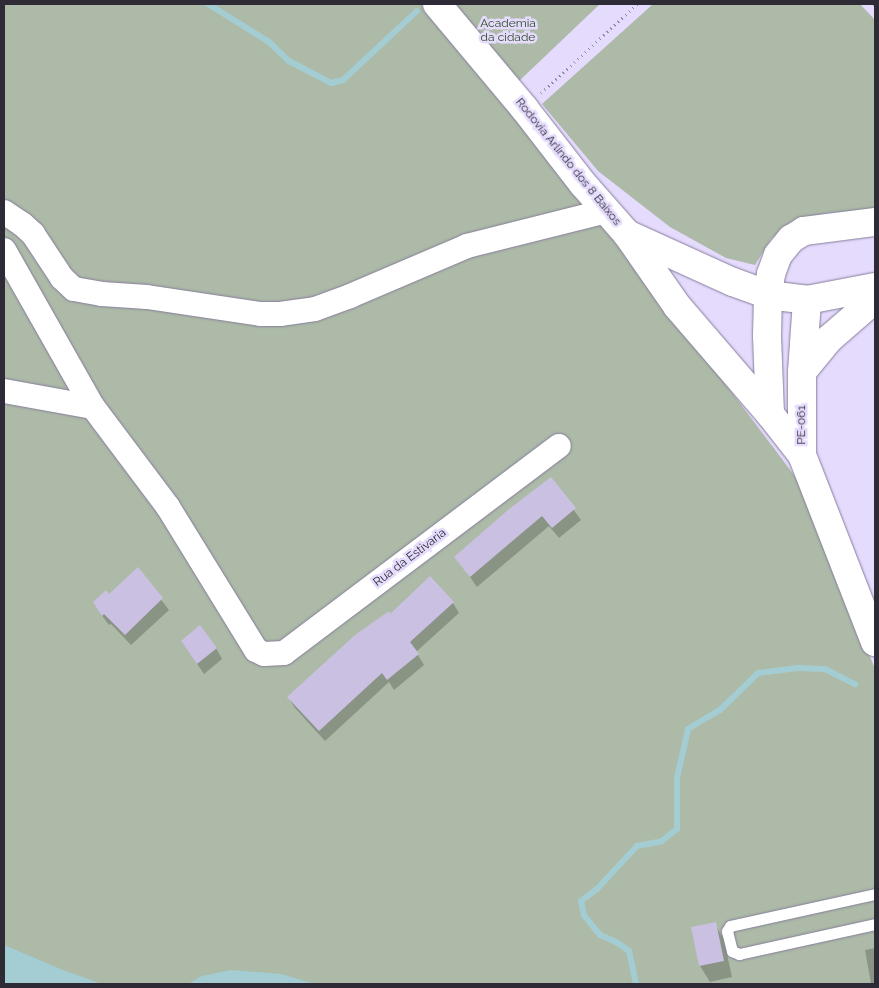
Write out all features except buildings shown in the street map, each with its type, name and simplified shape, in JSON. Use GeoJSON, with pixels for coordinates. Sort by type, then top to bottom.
{"type":"FeatureCollection","features":[{"type":"Feature","properties":{"kind":"main road","name":"Rodovia Arlindo dos 8 Baixos"},"geometry":{"type":"LineString","coordinates":[[437,4],[524,108],[606,212],[627,234],[733,282],[768,295],[807,300],[875,287]]}},
{"type":"Feature","properties":{"kind":"main road"},"geometry":{"type":"LineString","coordinates":[[770,414],[767,336],[768,295],[773,264],[791,238],[804,231],[875,222]]}},
{"type":"Feature","properties":{"kind":"main road","name":"PE-061"},"geometry":{"type":"LineString","coordinates":[[627,234],[677,306],[770,414],[802,455],[875,642]]}},
{"type":"Feature","properties":{"kind":"main road"},"geometry":{"type":"LineString","coordinates":[[802,372],[829,338],[875,298]]}},
{"type":"Feature","properties":{"kind":"main road","name":"PE-061"},"geometry":{"type":"LineString","coordinates":[[802,455],[802,372],[807,300]]}},
{"type":"Feature","properties":{"kind":"street"},"geometry":{"type":"LineString","coordinates":[[4,212],[33,234],[62,278],[74,289],[147,297],[261,314],[280,314],[314,309],[350,296],[467,246],[606,212]]}},
{"type":"Feature","properties":{"kind":"street"},"geometry":{"type":"LineString","coordinates":[[4,250],[93,407]]}},
{"type":"Feature","properties":{"kind":"street"},"geometry":{"type":"LineString","coordinates":[[4,391],[93,407]]}},
{"type":"Feature","properties":{"kind":"street","name":"Rua da Estivaria"},"geometry":{"type":"LineString","coordinates":[[93,407],[168,507],[256,650],[264,654],[284,653],[559,446]]}},
{"type":"Feature","properties":{"kind":"lane"},"geometry":{"type":"LineString","coordinates":[[875,894],[730,926],[727,931],[732,951],[739,954],[875,924]]}},
{"type":"Feature","properties":{"kind":"path"},"geometry":{"type":"LineString","coordinates":[[524,108],[637,4]]}},
{"type":"Feature","properties":{"kind":"green space"},"geometry":{"type":"Polygon","coordinates":[[[4,4],[421,4],[521,112],[800,483],[875,669],[875,984],[4,984],[4,4]]]}},
{"type":"Feature","properties":{"kind":"green space","name":"Academia da cidade"},"geometry":{"type":"Polygon","coordinates":[[[451,4],[600,4],[518,82],[451,4]]]}},
{"type":"Feature","properties":{"kind":"green space"},"geometry":{"type":"Polygon","coordinates":[[[653,4],[860,4],[875,20],[875,211],[828,213],[793,221],[771,239],[755,265],[726,258],[670,227],[598,171],[542,104],[653,4]]]}},
{"type":"Feature","properties":{"kind":"shaded area"},"geometry":{"type":"Polygon","coordinates":[[[4,945],[63,970],[102,984],[4,984],[4,945]]]}},
{"type":"Feature","properties":{"kind":"shaded area"},"geometry":{"type":"Polygon","coordinates":[[[231,970],[281,974],[315,984],[188,984],[202,976],[231,970]]]}},
{"type":"Feature","properties":{"kind":"waterway"},"geometry":{"type":"LineString","coordinates":[[208,4],[269,42],[289,61],[331,83],[343,80],[417,11]]}},
{"type":"Feature","properties":{"kind":"waterway"},"geometry":{"type":"LineString","coordinates":[[636,984],[629,951],[616,942],[600,935],[584,915],[581,901],[597,889],[637,846],[662,841],[677,829],[677,778],[688,729],[720,710],[758,673],[798,668],[825,669],[855,684]]}}]}
